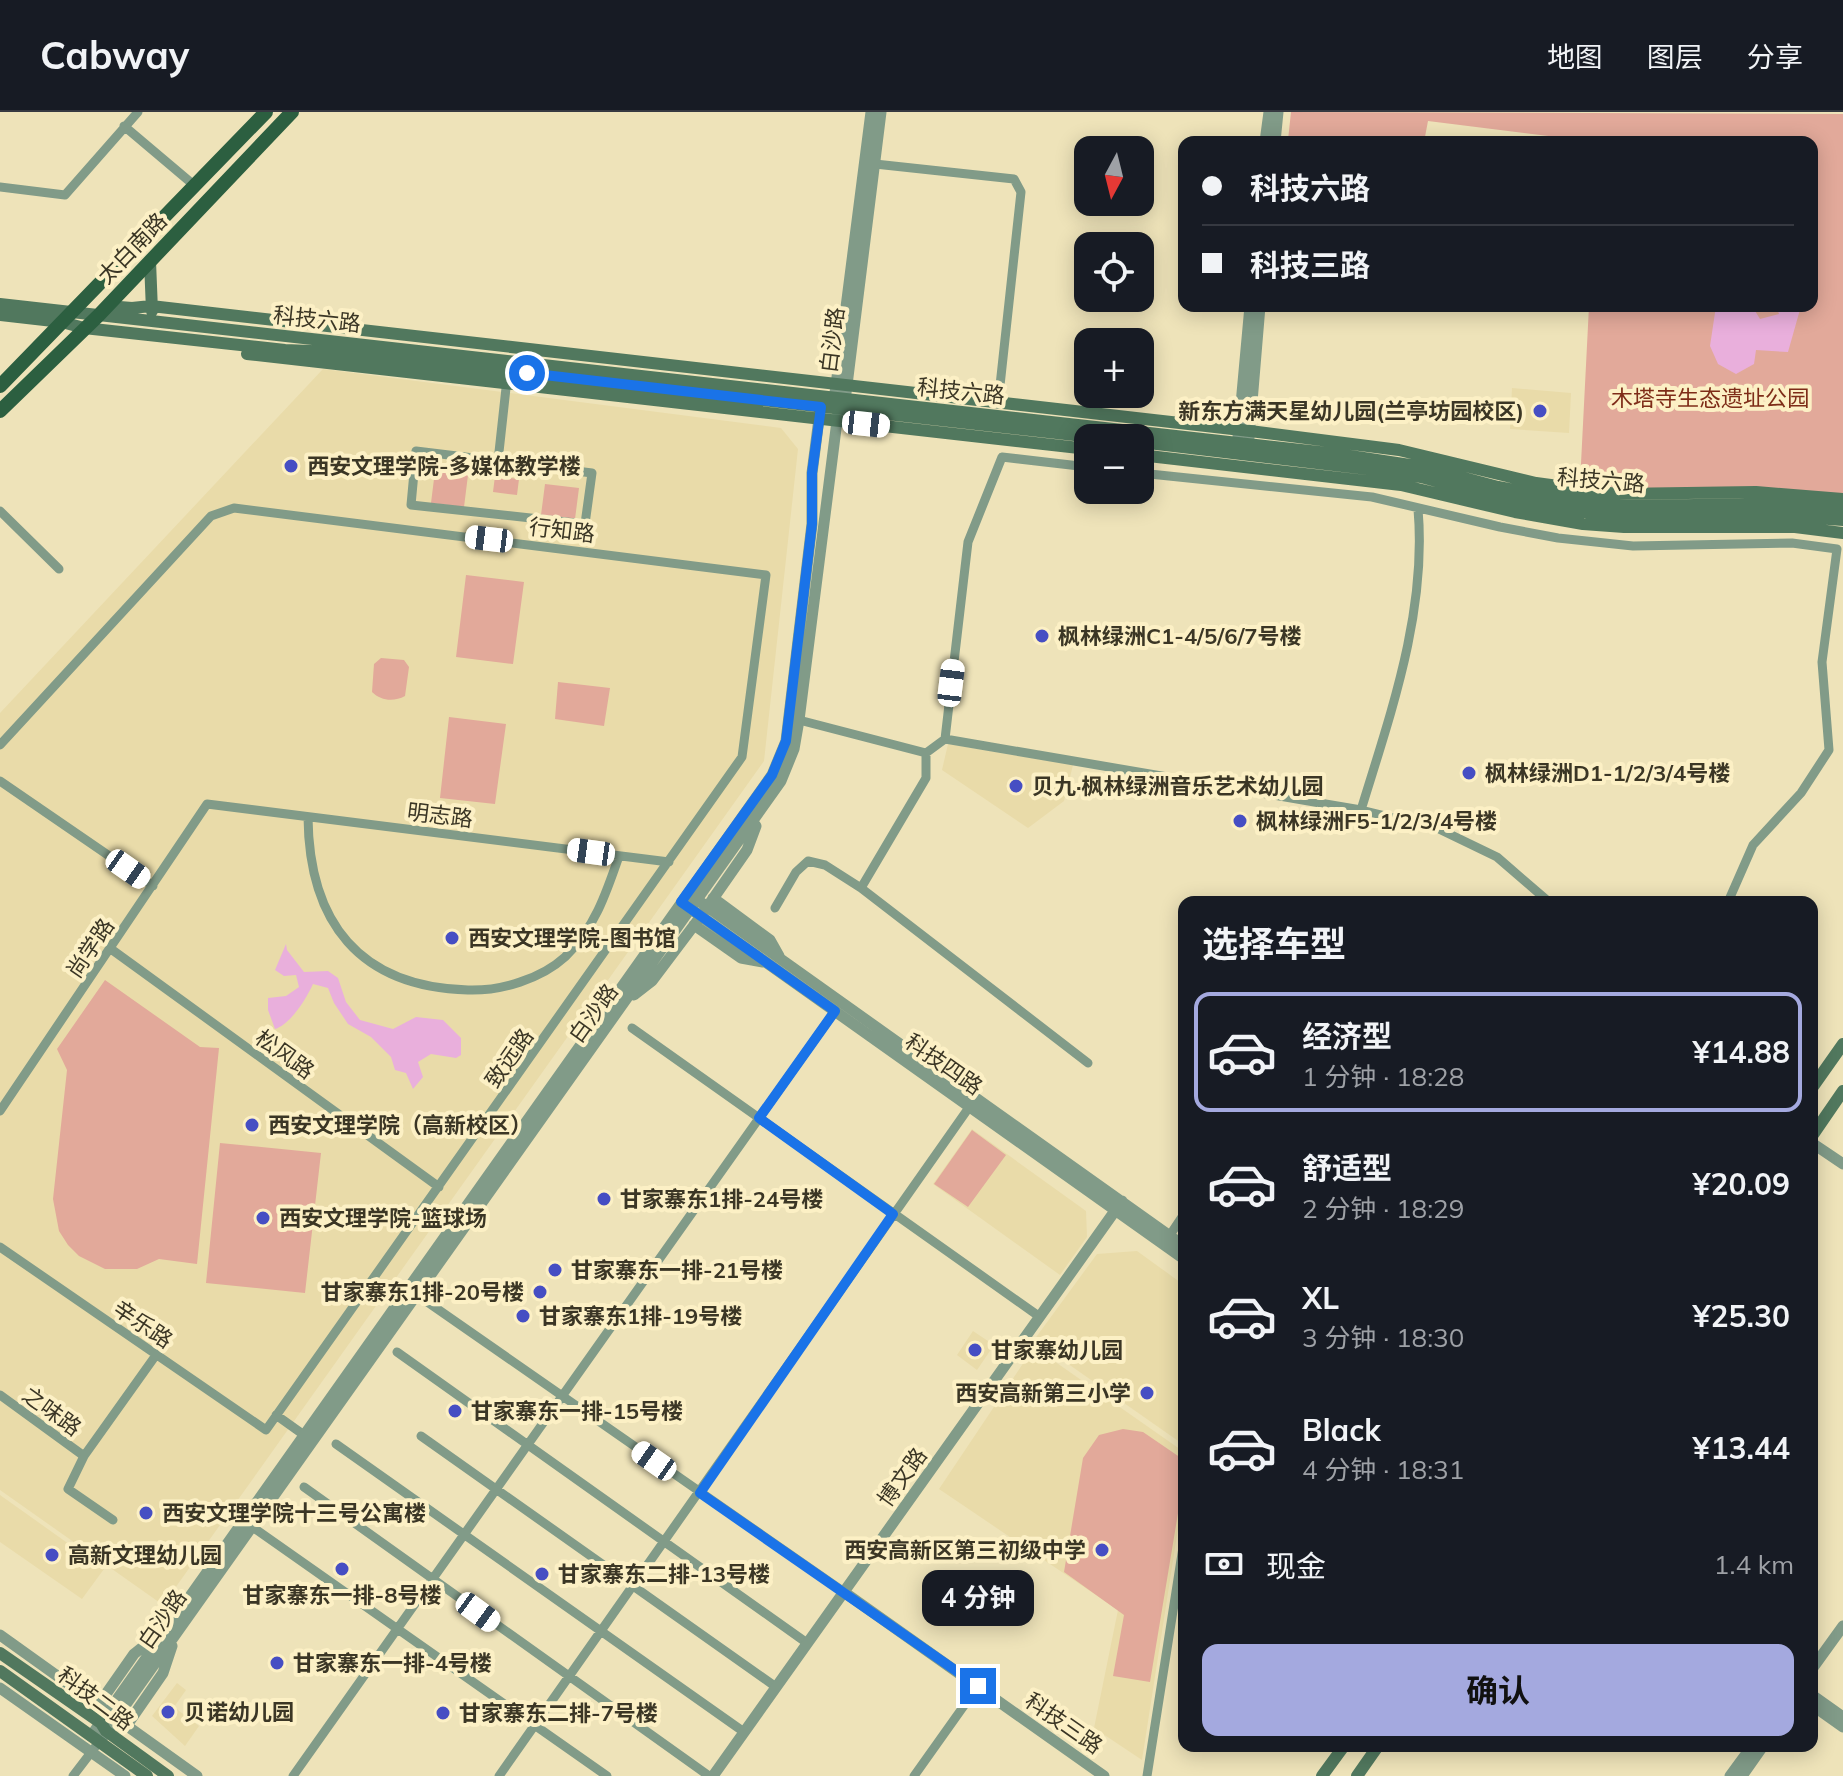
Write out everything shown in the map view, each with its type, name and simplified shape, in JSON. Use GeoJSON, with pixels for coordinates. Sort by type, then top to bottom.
{"type":"FeatureCollection","features":[{"type":"Feature","properties":{"kind":"main road","name":"太白南路"},"geometry":{"type":"LineString","coordinates":[[0,386],[266,112]]}},
{"type":"Feature","properties":{"kind":"main road","name":"太白南路"},"geometry":{"type":"LineString","coordinates":[[0,411],[103,311],[292,112]]}},
{"type":"Feature","properties":{"kind":"main road"},"geometry":{"type":"LineString","coordinates":[[150,261],[154,322]]}},
{"type":"Feature","properties":{"kind":"main road"},"geometry":{"type":"LineString","coordinates":[[0,304],[67,318],[80,331],[508,371]]}},
{"type":"Feature","properties":{"kind":"main road"},"geometry":{"type":"LineString","coordinates":[[103,311],[151,306],[840,399],[1074,446]]}},
{"type":"Feature","properties":{"kind":"main road","name":"科技六路"},"geometry":{"type":"LineString","coordinates":[[67,318],[103,311],[154,322],[820,413],[840,399],[1074,434]]}},
{"type":"Feature","properties":{"kind":"main road"},"geometry":{"type":"LineString","coordinates":[[0,315],[67,318]]}},
{"type":"Feature","properties":{"kind":"main road","name":"科技六路"},"geometry":{"type":"LineString","coordinates":[[508,371],[840,399],[1243,443],[1391,462],[1558,498],[1627,506],[1764,504],[1843,509]]}},
{"type":"Feature","properties":{"kind":"main road"},"geometry":{"type":"LineString","coordinates":[[840,399],[998,404],[1243,443],[1399,450],[1536,483],[1617,494],[1756,492],[1843,499]]}},
{"type":"Feature","properties":{"kind":"main road","name":"科技六路"},"geometry":{"type":"LineString","coordinates":[[1154,442],[1243,443],[1421,477],[1503,499],[1558,509],[1621,516],[1774,515],[1843,520]]}},
{"type":"Feature","properties":{"kind":"main road"},"geometry":{"type":"LineString","coordinates":[[1154,457],[1401,485],[1515,512],[1583,524],[1624,527],[1795,527],[1843,533]]}},
{"type":"Feature","properties":{"kind":"main road"},"geometry":{"type":"LineString","coordinates":[[1818,1079],[1843,1044]]}},
{"type":"Feature","properties":{"kind":"main road"},"geometry":{"type":"LineString","coordinates":[[1818,1127],[1843,1091]]}},
{"type":"Feature","properties":{"kind":"main road","name":"科技二路"},"geometry":{"type":"LineString","coordinates":[[0,1653],[168,1776]]}},
{"type":"Feature","properties":{"kind":"main road","name":"科技二路"},"geometry":{"type":"LineString","coordinates":[[0,1671],[102,1727],[147,1776]]}},
{"type":"Feature","properties":{"kind":"main road"},"geometry":{"type":"LineString","coordinates":[[1322,1776],[1340,1752]]}},
{"type":"Feature","properties":{"kind":"main road"},"geometry":{"type":"LineString","coordinates":[[1357,1776],[1374,1752]]}},
{"type":"Feature","properties":{"kind":"street"},"geometry":{"type":"LineString","coordinates":[[0,187],[65,195],[138,112]]}},
{"type":"Feature","properties":{"kind":"street","name":"白沙路"},"geometry":{"type":"LineString","coordinates":[[173,1629],[304,1435],[697,906],[781,781],[794,749],[799,720],[840,399],[871,112]]}},
{"type":"Feature","properties":{"kind":"street","name":"白沙路"},"geometry":{"type":"LineString","coordinates":[[840,399],[881,112]]}},
{"type":"Feature","properties":{"kind":"street"},"geometry":{"type":"LineString","coordinates":[[1266,136],[1269,112]]}},
{"type":"Feature","properties":{"kind":"street"},"geometry":{"type":"LineString","coordinates":[[1276,136],[1278,112]]}},
{"type":"Feature","properties":{"kind":"street"},"geometry":{"type":"LineString","coordinates":[[124,126],[195,186]]}},
{"type":"Feature","properties":{"kind":"street"},"geometry":{"type":"LineString","coordinates":[[875,164],[1014,179],[1021,192],[998,404]]}},
{"type":"Feature","properties":{"kind":"street"},"geometry":{"type":"LineString","coordinates":[[1243,443],[1250,312]]}},
{"type":"Feature","properties":{"kind":"street"},"geometry":{"type":"LineString","coordinates":[[1243,443],[1259,312]]}},
{"type":"Feature","properties":{"kind":"street"},"geometry":{"type":"LineString","coordinates":[[498,461],[508,371]]}},
{"type":"Feature","properties":{"kind":"street","name":"白沙路"},"geometry":{"type":"LineString","coordinates":[[102,1727],[251,1526],[412,1291],[697,906],[772,775],[786,741],[812,524],[812,473],[820,413]]}},
{"type":"Feature","properties":{"kind":"street"},"geometry":{"type":"LineString","coordinates":[[416,451],[498,461],[592,473],[585,524],[411,505],[416,451]]}},
{"type":"Feature","properties":{"kind":"street"},"geometry":{"type":"LineString","coordinates":[[945,739],[968,542],[1002,457],[1074,465]]}},
{"type":"Feature","properties":{"kind":"street"},"geometry":{"type":"LineString","coordinates":[[1154,474],[1372,497],[1558,538],[1633,546],[1792,543],[1837,549],[1822,662],[1829,750],[1801,793],[1753,845],[1731,896]]}},
{"type":"Feature","properties":{"kind":"street","name":"行知路"},"geometry":{"type":"LineString","coordinates":[[0,745],[211,516],[234,508],[766,575],[742,757],[669,862]]}},
{"type":"Feature","properties":{"kind":"street"},"geometry":{"type":"LineString","coordinates":[[1361,810],[1405,665],[1422,550],[1418,509]]}},
{"type":"Feature","properties":{"kind":"street"},"geometry":{"type":"LineString","coordinates":[[0,511],[59,569]]}},
{"type":"Feature","properties":{"kind":"street"},"geometry":{"type":"LineString","coordinates":[[799,720],[926,753]]}},
{"type":"Feature","properties":{"kind":"street"},"geometry":{"type":"LineString","coordinates":[[926,753],[945,739],[1361,810],[1439,829],[1497,857],[1542,896]]}},
{"type":"Feature","properties":{"kind":"street"},"geometry":{"type":"LineString","coordinates":[[861,888],[926,778],[926,753]]}},
{"type":"Feature","properties":{"kind":"street"},"geometry":{"type":"LineString","coordinates":[[0,781],[153,886]]}},
{"type":"Feature","properties":{"kind":"street","name":"明志路"},"geometry":{"type":"LineString","coordinates":[[207,804],[669,862]]}},
{"type":"Feature","properties":{"kind":"street","name":"尚学路"},"geometry":{"type":"LineString","coordinates":[[0,1111],[207,804]]}},
{"type":"Feature","properties":{"kind":"street"},"geometry":{"type":"LineString","coordinates":[[308,817],[311,870],[322,899],[349,945],[368,962],[406,981],[449,990],[497,988],[528,979],[562,959],[596,917],[619,856]]}},
{"type":"Feature","properties":{"kind":"street"},"geometry":{"type":"LineString","coordinates":[[775,908],[796,872],[808,861],[825,865],[861,888],[1088,1063]]}},
{"type":"Feature","properties":{"kind":"street","name":"致远路"},"geometry":{"type":"LineString","coordinates":[[266,1430],[669,862]]}},
{"type":"Feature","properties":{"kind":"street","name":"科技四路"},"geometry":{"type":"LineString","coordinates":[[697,906],[782,960],[1119,1206],[1178,1254]]}},
{"type":"Feature","properties":{"kind":"street","name":"科技四路"},"geometry":{"type":"LineString","coordinates":[[697,906],[766,962],[970,1106],[1119,1206],[1178,1241]]}},
{"type":"Feature","properties":{"kind":"street","name":"松风路"},"geometry":{"type":"LineString","coordinates":[[111,949],[439,1187]]}},
{"type":"Feature","properties":{"kind":"street"},"geometry":{"type":"LineString","coordinates":[[293,1776],[835,1011]]}},
{"type":"Feature","properties":{"kind":"street"},"geometry":{"type":"LineString","coordinates":[[632,1028],[1040,1317]]}},
{"type":"Feature","properties":{"kind":"street"},"geometry":{"type":"LineString","coordinates":[[499,1776],[970,1106]]}},
{"type":"Feature","properties":{"kind":"street"},"geometry":{"type":"LineString","coordinates":[[1818,1147],[1843,1164]]}},
{"type":"Feature","properties":{"kind":"street","name":"博文路"},"geometry":{"type":"LineString","coordinates":[[711,1776],[1119,1206]]}},
{"type":"Feature","properties":{"kind":"street"},"geometry":{"type":"LineString","coordinates":[[1170,1235],[1178,1223]]}},
{"type":"Feature","properties":{"kind":"street","name":"辛乐路"},"geometry":{"type":"LineString","coordinates":[[0,1247],[266,1430]]}},
{"type":"Feature","properties":{"kind":"street"},"geometry":{"type":"LineString","coordinates":[[412,1291],[844,1592]]}},
{"type":"Feature","properties":{"kind":"street"},"geometry":{"type":"LineString","coordinates":[[397,1352],[807,1643]]}},
{"type":"Feature","properties":{"kind":"street"},"geometry":{"type":"LineString","coordinates":[[113,1520],[68,1489],[84,1456],[156,1355]]}},
{"type":"Feature","properties":{"kind":"street","name":"之味路"},"geometry":{"type":"LineString","coordinates":[[0,1395],[84,1456]]}},
{"type":"Feature","properties":{"kind":"street"},"geometry":{"type":"LineString","coordinates":[[276,1415],[304,1435]]}},
{"type":"Feature","properties":{"kind":"street"},"geometry":{"type":"LineString","coordinates":[[421,1436],[776,1687]]}},
{"type":"Feature","properties":{"kind":"street"},"geometry":{"type":"LineString","coordinates":[[336,1444],[744,1732]]}},
{"type":"Feature","properties":{"kind":"street"},"geometry":{"type":"LineString","coordinates":[[304,1487],[711,1776]]}},
{"type":"Feature","properties":{"kind":"street"},"geometry":{"type":"LineString","coordinates":[[251,1526],[607,1776]]}},
{"type":"Feature","properties":{"kind":"street"},"geometry":{"type":"LineString","coordinates":[[1147,1776],[1178,1579]]}},
{"type":"Feature","properties":{"kind":"street","name":"科技三路"},"geometry":{"type":"LineString","coordinates":[[844,1592],[1104,1776]]}},
{"type":"Feature","properties":{"kind":"street"},"geometry":{"type":"LineString","coordinates":[[1818,1661],[1843,1626]]}},
{"type":"Feature","properties":{"kind":"street"},"geometry":{"type":"LineString","coordinates":[[127,1725],[163,1673],[173,1629]]}},
{"type":"Feature","properties":{"kind":"street"},"geometry":{"type":"LineString","coordinates":[[73,1776],[102,1727],[134,1654],[173,1629]]}},
{"type":"Feature","properties":{"kind":"street"},"geometry":{"type":"LineString","coordinates":[[0,1635],[102,1727],[125,1776]]}},
{"type":"Feature","properties":{"kind":"street"},"geometry":{"type":"LineString","coordinates":[[914,1776],[978,1686]]}},
{"type":"Feature","properties":{"kind":"street"},"geometry":{"type":"LineString","coordinates":[[0,1688],[102,1727],[127,1725],[197,1776]]}},
{"type":"Feature","properties":{"kind":"street"},"geometry":{"type":"LineString","coordinates":[[1818,1699],[1843,1717]]}},
{"type":"Feature","properties":{"kind":"street"},"geometry":{"type":"LineString","coordinates":[[1818,1709],[1843,1727]]}},
{"type":"Feature","properties":{"kind":"street"},"geometry":{"type":"LineString","coordinates":[[1730,1776],[1748,1752]]}},
{"type":"Feature","properties":{"kind":"street"},"geometry":{"type":"LineString","coordinates":[[1742,1776],[1759,1752]]}},
{"type":"Feature","properties":{"kind":"shaded area"},"geometry":{"type":"Polygon","coordinates":[[[1715,312],[1756,312],[1760,319],[1778,312],[1799,312],[1788,352],[1756,350],[1754,364],[1736,374],[1718,364],[1710,346],[1715,312]]]}},
{"type":"Feature","properties":{"kind":"shaded area","name":"西安文理学院（高新校区）"},"geometry":{"type":"Polygon","coordinates":[[[323,369],[781,428],[798,449],[764,761],[163,1605],[0,1490],[0,713],[323,369]]]}},
{"type":"Feature","properties":{"kind":"shaded area","name":"新东方满天星幼儿园(兰亭坊园校区)"},"geometry":{"type":"Polygon","coordinates":[[[1512,388],[1571,393],[1569,433],[1510,429],[1512,388]]]}},
{"type":"Feature","properties":{"kind":"shaded area","name":"贝九·枫林绿洲音乐艺术幼儿园"},"geometry":{"type":"Polygon","coordinates":[[[948,744],[1073,765],[1064,801],[1028,828],[942,770],[948,744]]]}},
{"type":"Feature","properties":{"kind":"shaded area"},"geometry":{"type":"Polygon","coordinates":[[[286,944],[287,950],[304,972],[328,971],[338,978],[346,1002],[360,1020],[393,1029],[416,1017],[443,1020],[461,1038],[461,1055],[456,1058],[431,1054],[418,1062],[423,1077],[413,1089],[406,1073],[395,1070],[391,1057],[371,1037],[348,1024],[328,988],[313,984],[292,1017],[275,1029],[268,1010],[268,998],[286,996],[299,987],[296,975],[284,976],[275,970],[286,944]]]}},
{"type":"Feature","properties":{"kind":"shaded area"},"geometry":{"type":"Polygon","coordinates":[[[972,1129],[1086,1211],[1087,1237],[1060,1275],[933,1184],[972,1129]]]}},
{"type":"Feature","properties":{"kind":"shaded area","name":"西安高新第三小学"},"geometry":{"type":"Polygon","coordinates":[[[1137,1251],[1178,1281],[1178,1441],[1034,1340],[1097,1254],[1137,1251]]]}},
{"type":"Feature","properties":{"kind":"shaded area","name":"甘家寨幼儿园"},"geometry":{"type":"Polygon","coordinates":[[[973,1331],[994,1345],[977,1370],[957,1355],[973,1331]]]}},
{"type":"Feature","properties":{"kind":"shaded area","name":"西安高新区第三初级中学"},"geometry":{"type":"Polygon","coordinates":[[[1034,1347],[1178,1448],[1178,1529],[1142,1760],[1094,1728],[1118,1610],[939,1489],[1034,1347]]]}},
{"type":"Feature","properties":{"kind":"shaded area","name":"高新文理幼儿园"},"geometry":{"type":"Polygon","coordinates":[[[0,1495],[104,1569],[82,1599],[0,1542],[0,1495]]]}},
{"type":"Feature","properties":{"kind":"shaded area","name":"贝诺幼儿园"},"geometry":{"type":"Polygon","coordinates":[[[177,1683],[186,1690],[174,1707],[199,1726],[185,1746],[152,1716],[177,1683]]]}},
{"type":"Feature","properties":{"kind":"green space","name":"木塔寺生态遗址公园"},"geometry":{"type":"Polygon","coordinates":[[[1291,112],[1843,114],[1843,495],[1631,489],[1580,483],[1589,312],[1818,312],[1818,136],[1549,136],[1428,121],[1425,136],[1288,136],[1291,112]]]}},
{"type":"Feature","properties":{"kind":"green space"},"geometry":{"type":"Polygon","coordinates":[[[435,471],[468,475],[464,507],[431,503],[435,471]]]}},
{"type":"Feature","properties":{"kind":"green space"},"geometry":{"type":"Polygon","coordinates":[[[495,476],[519,479],[517,495],[493,492],[495,476]]]}},
{"type":"Feature","properties":{"kind":"green space"},"geometry":{"type":"Polygon","coordinates":[[[545,484],[579,488],[575,519],[541,515],[545,484]]]}},
{"type":"Feature","properties":{"kind":"green space"},"geometry":{"type":"Polygon","coordinates":[[[466,575],[524,582],[513,664],[456,657],[466,575]]]}},
{"type":"Feature","properties":{"kind":"green space"},"geometry":{"type":"Polygon","coordinates":[[[381,658],[404,660],[409,667],[405,696],[388,700],[372,692],[374,664],[381,658]]]}},
{"type":"Feature","properties":{"kind":"green space"},"geometry":{"type":"Polygon","coordinates":[[[558,682],[610,688],[604,726],[555,719],[558,682]]]}},
{"type":"Feature","properties":{"kind":"green space"},"geometry":{"type":"Polygon","coordinates":[[[449,717],[506,724],[495,804],[440,798],[449,717]]]}},
{"type":"Feature","properties":{"kind":"green space"},"geometry":{"type":"Polygon","coordinates":[[[105,980],[200,1047],[219,1048],[197,1264],[159,1259],[137,1269],[105,1269],[79,1256],[59,1231],[53,1199],[67,1070],[57,1049],[105,980]]]}},
{"type":"Feature","properties":{"kind":"green space"},"geometry":{"type":"Polygon","coordinates":[[[972,1130],[1006,1155],[968,1207],[934,1184],[972,1130]]]}},
{"type":"Feature","properties":{"kind":"green space","name":"西安文理学院-篮球场"},"geometry":{"type":"Polygon","coordinates":[[[220,1143],[321,1153],[305,1293],[206,1283],[220,1143]]]}},
{"type":"Feature","properties":{"kind":"green space"},"geometry":{"type":"Polygon","coordinates":[[[1123,1429],[1143,1432],[1178,1456],[1178,1513],[1150,1682],[1113,1676],[1124,1615],[1064,1572],[1083,1458],[1099,1435],[1123,1429]]]}},
{"type":"Feature","properties":{"kind":"place","name":"新东方满天星幼儿园(兰亭坊园校区)"},"geometry":{"type":"Point","coordinates":[1540,411]}},
{"type":"Feature","properties":{"kind":"place","name":"西安文理学院-多媒体教学楼"},"geometry":{"type":"Point","coordinates":[291,466]}},
{"type":"Feature","properties":{"kind":"place","name":"枫林绿洲C1-4/5/6/7号楼"},"geometry":{"type":"Point","coordinates":[1042,636]}},
{"type":"Feature","properties":{"kind":"place","name":"枫林绿洲D1-1/2/3/4号楼"},"geometry":{"type":"Point","coordinates":[1469,773]}},
{"type":"Feature","properties":{"kind":"place","name":"贝九·枫林绿洲音乐艺术幼儿园"},"geometry":{"type":"Point","coordinates":[1016,786]}},
{"type":"Feature","properties":{"kind":"place","name":"枫林绿洲F5-1/2/3/4号楼"},"geometry":{"type":"Point","coordinates":[1240,821]}},
{"type":"Feature","properties":{"kind":"place","name":"西安文理学院-图书馆"},"geometry":{"type":"Point","coordinates":[452,938]}},
{"type":"Feature","properties":{"kind":"place","name":"西安文理学院（高新校区）"},"geometry":{"type":"Point","coordinates":[252,1125]}},
{"type":"Feature","properties":{"kind":"place","name":"甘家寨东1排-24号楼"},"geometry":{"type":"Point","coordinates":[604,1199]}},
{"type":"Feature","properties":{"kind":"place","name":"西安文理学院-篮球场"},"geometry":{"type":"Point","coordinates":[263,1218]}},
{"type":"Feature","properties":{"kind":"place","name":"甘家寨东一排-21号楼"},"geometry":{"type":"Point","coordinates":[555,1270]}},
{"type":"Feature","properties":{"kind":"place","name":"甘家寨东1排-20号楼"},"geometry":{"type":"Point","coordinates":[540,1292]}},
{"type":"Feature","properties":{"kind":"place","name":"甘家寨东1排-19号楼"},"geometry":{"type":"Point","coordinates":[523,1316]}},
{"type":"Feature","properties":{"kind":"place","name":"甘家寨幼儿园"},"geometry":{"type":"Point","coordinates":[975,1350]}},
{"type":"Feature","properties":{"kind":"place","name":"西安高新第三小学"},"geometry":{"type":"Point","coordinates":[1147,1393]}},
{"type":"Feature","properties":{"kind":"place","name":"甘家寨东一排-15号楼"},"geometry":{"type":"Point","coordinates":[455,1411]}},
{"type":"Feature","properties":{"kind":"place","name":"西安文理学院十三号公寓楼"},"geometry":{"type":"Point","coordinates":[146,1513]}},
{"type":"Feature","properties":{"kind":"place","name":"西安高新区第三初级中学"},"geometry":{"type":"Point","coordinates":[1102,1550]}},
{"type":"Feature","properties":{"kind":"place","name":"高新文理幼儿园"},"geometry":{"type":"Point","coordinates":[52,1555]}},
{"type":"Feature","properties":{"kind":"place","name":"甘家寨东一排-8号楼"},"geometry":{"type":"Point","coordinates":[342,1569]}},
{"type":"Feature","properties":{"kind":"place","name":"甘家寨东二排-13号楼"},"geometry":{"type":"Point","coordinates":[542,1574]}},
{"type":"Feature","properties":{"kind":"place","name":"甘家寨东一排-4号楼"},"geometry":{"type":"Point","coordinates":[277,1663]}},
{"type":"Feature","properties":{"kind":"place","name":"贝诺幼儿园"},"geometry":{"type":"Point","coordinates":[168,1712]}},
{"type":"Feature","properties":{"kind":"place","name":"甘家寨东二排-7号楼"},"geometry":{"type":"Point","coordinates":[443,1713]}},
{"type":"Feature","properties":{"kind":"route"},"geometry":{"type":"LineString","coordinates":[[527,373],[821,407],[812,473],[812,524],[786,741],[772,775],[681,902],[835,1011],[759,1118],[893,1214],[700,1493],[978,1686]]}}]}
